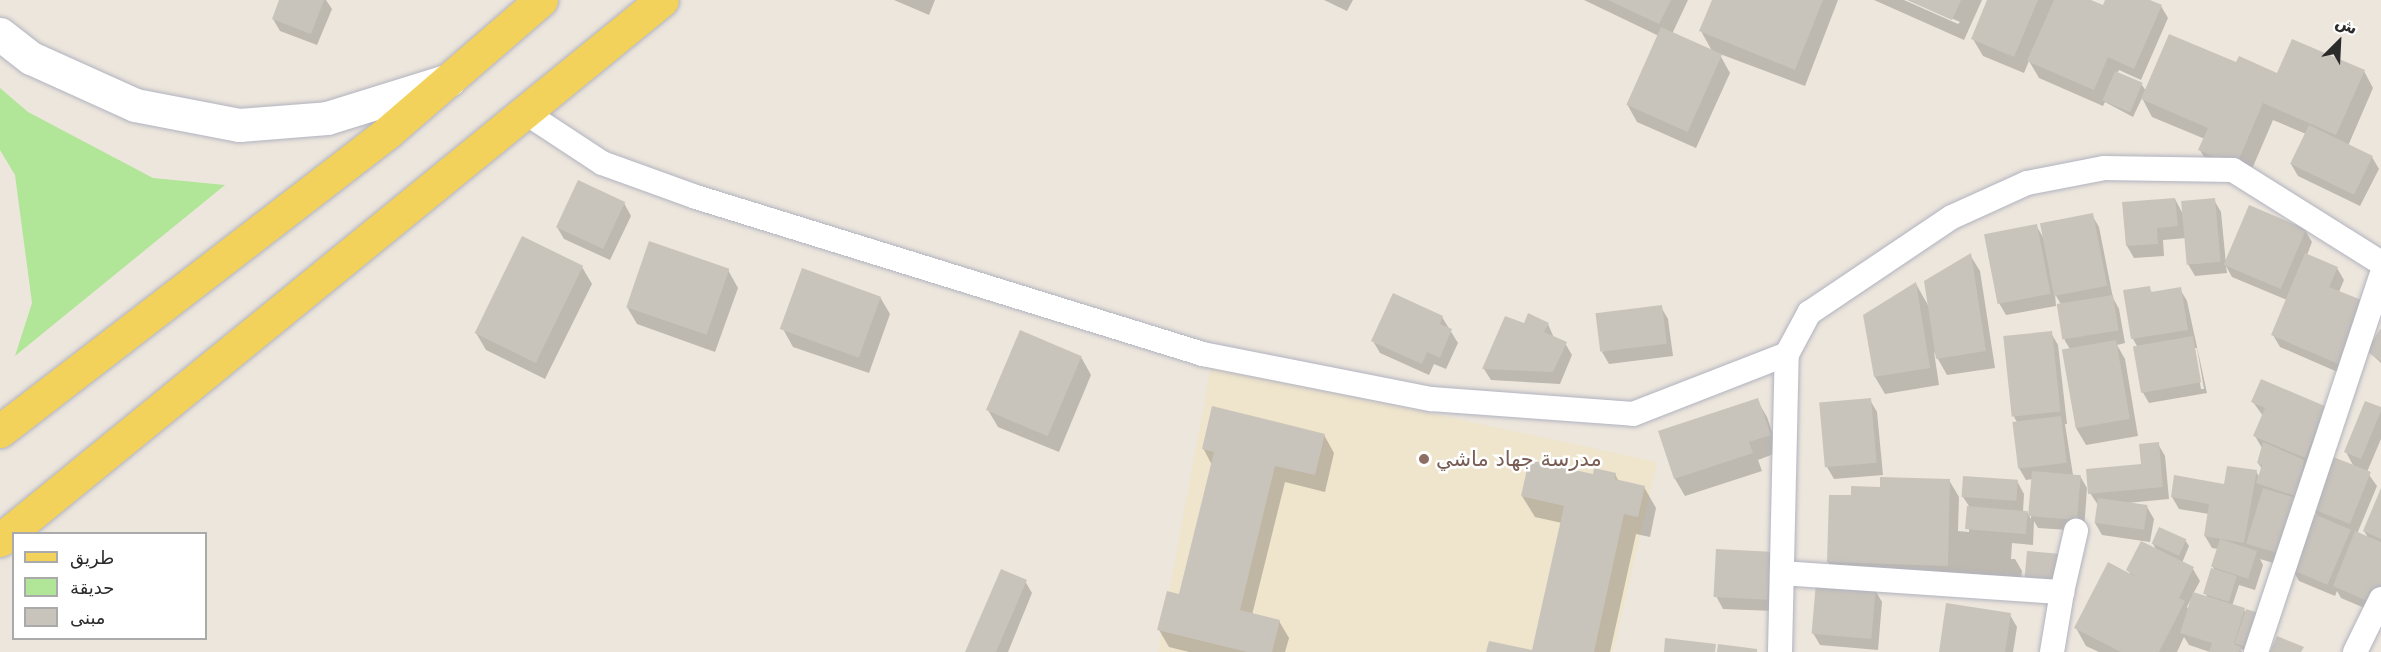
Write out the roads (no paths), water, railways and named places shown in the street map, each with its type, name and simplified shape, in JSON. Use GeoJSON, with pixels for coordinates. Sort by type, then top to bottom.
{"type":"FeatureCollection","features":[{"type":"Feature","properties":{"kind":"main road"},"geometry":{"type":"LineString","coordinates":[[0,431],[388,132],[541,0]]}},
{"type":"Feature","properties":{"kind":"main road"},"geometry":{"type":"LineString","coordinates":[[0,540],[662,0]]}},
{"type":"Feature","properties":{"kind":"main road"},"geometry":{"type":"LineString","coordinates":[[0,34],[31,58],[135,105],[239,125],[327,118],[448,80]]}},
{"type":"Feature","properties":{"kind":"street"},"geometry":{"type":"LineString","coordinates":[[526,113],[602,163],[696,197],[1203,354],[1431,399],[1633,414],[1787,354]]}},
{"type":"Feature","properties":{"kind":"street"},"geometry":{"type":"LineString","coordinates":[[1780,652],[1787,354],[1809,313],[1952,217],[2027,183],[2104,168],[2233,170],[2381,263]]}},
{"type":"Feature","properties":{"kind":"street"},"geometry":{"type":"LineString","coordinates":[[2256,652],[2381,276]]}},
{"type":"Feature","properties":{"kind":"street"},"geometry":{"type":"LineString","coordinates":[[2052,652],[2062,592],[2076,531]]}},
{"type":"Feature","properties":{"kind":"street"},"geometry":{"type":"LineString","coordinates":[[1782,573],[2062,592]]}},
{"type":"Feature","properties":{"kind":"street"},"geometry":{"type":"LineString","coordinates":[[2355,652],[2381,599]]}},
{"type":"Feature","properties":{"kind":"place","name":"مدرسة جهاد ماشي"},"geometry":{"type":"Point","coordinates":[1424,459]}}]}
